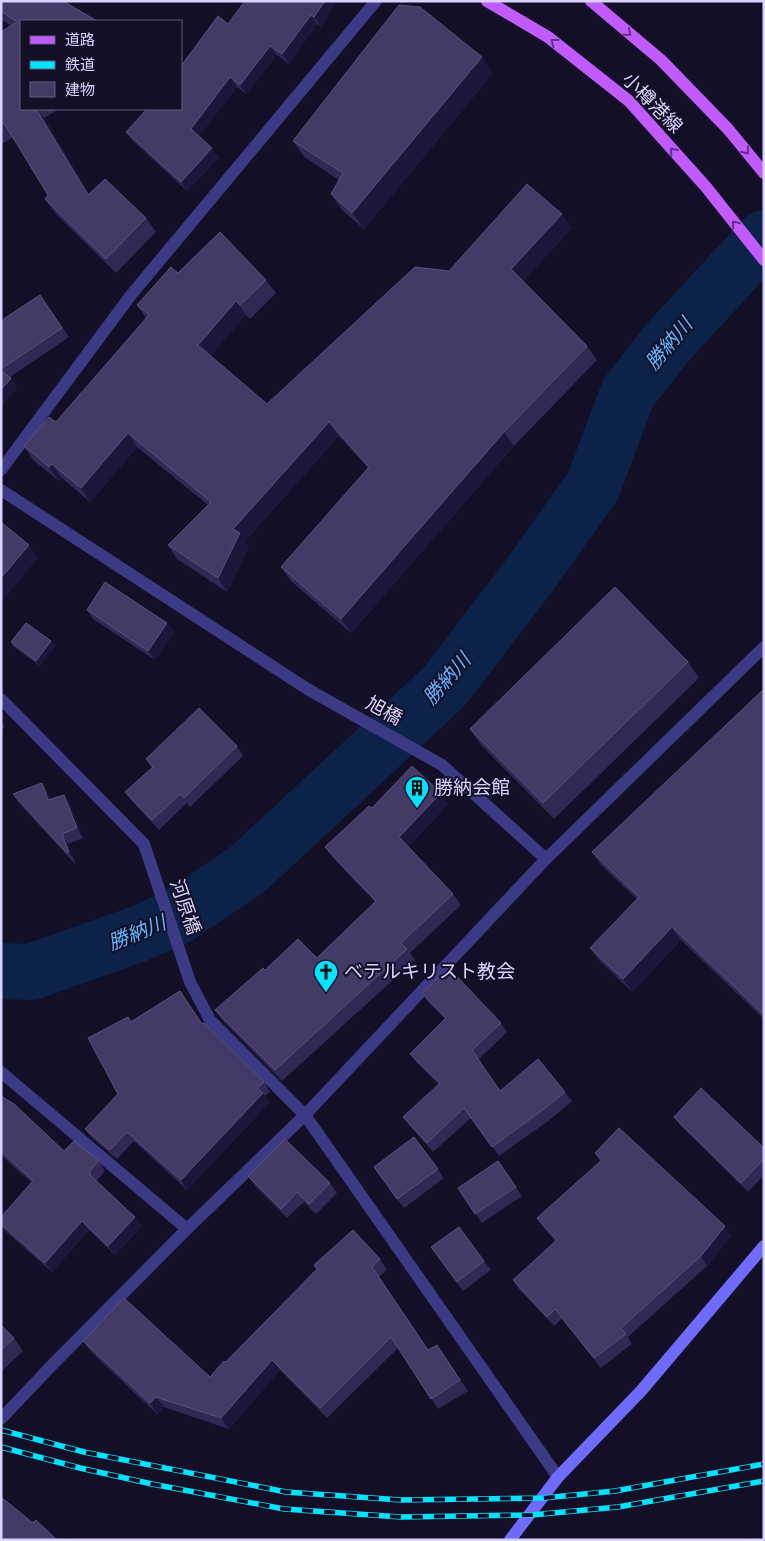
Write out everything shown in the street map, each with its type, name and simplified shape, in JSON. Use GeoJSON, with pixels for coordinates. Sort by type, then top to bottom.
{"type":"FeatureCollection","features":[{"type":"Feature","properties":{"kind":"main road","name":"小樽港線"},"geometry":{"type":"LineString","coordinates":[[487,1],[548,37],[629,102],[706,187],[764,260]]}},
{"type":"Feature","properties":{"kind":"main road","name":"小樽港線"},"geometry":{"type":"LineString","coordinates":[[591,1],[661,60],[728,129],[764,173]]}},
{"type":"Feature","properties":{"kind":"street"},"geometry":{"type":"LineString","coordinates":[[1,470],[131,295],[376,1]]}},
{"type":"Feature","properties":{"kind":"street","name":"旭橋"},"geometry":{"type":"LineString","coordinates":[[1,490],[309,690],[442,765],[546,859]]}},
{"type":"Feature","properties":{"kind":"street"},"geometry":{"type":"LineString","coordinates":[[1,1419],[187,1229],[305,1115],[546,859],[764,647]]}},
{"type":"Feature","properties":{"kind":"street","name":"河原橋"},"geometry":{"type":"LineString","coordinates":[[1,699],[144,844],[190,982],[210,1020],[305,1115],[558,1477]]}},
{"type":"Feature","properties":{"kind":"street"},"geometry":{"type":"LineString","coordinates":[[1,1072],[187,1229]]}},
{"type":"Feature","properties":{"kind":"street"},"geometry":{"type":"LineString","coordinates":[[510,1540],[558,1477],[641,1391],[764,1246]]}},
{"type":"Feature","properties":{"kind":"building"},"geometry":{"type":"Polygon","coordinates":[[[1,1],[63,1],[95,20],[20,20],[20,110],[37,110],[88,195],[105,179],[146,218],[106,259],[45,199],[48,195],[4,123],[1,124],[1,32],[17,22],[1,11],[1,1]]]}},
{"type":"Feature","properties":{"kind":"building"},"geometry":{"type":"Polygon","coordinates":[[[245,1],[325,1],[314,17],[311,15],[282,54],[270,46],[240,85],[230,77],[191,129],[212,148],[181,182],[126,132],[146,110],[182,110],[182,65],[218,16],[228,24],[245,1]]]}},
{"type":"Feature","properties":{"kind":"building"},"geometry":{"type":"Polygon","coordinates":[[[399,5],[420,7],[482,57],[352,213],[331,194],[343,173],[293,141],[399,5]]]}},
{"type":"Feature","properties":{"kind":"building"},"geometry":{"type":"Polygon","coordinates":[[[527,184],[562,214],[511,269],[587,346],[504,432],[341,619],[281,567],[369,467],[329,422],[233,529],[240,533],[218,578],[168,545],[211,502],[128,433],[81,488],[52,464],[49,467],[24,446],[49,417],[56,422],[149,315],[137,305],[171,267],[178,273],[220,232],[266,280],[240,305],[236,301],[198,345],[267,404],[415,267],[449,271],[527,184]]]}},
{"type":"Feature","properties":{"kind":"building"},"geometry":{"type":"Polygon","coordinates":[[[40,295],[62,328],[1,369],[1,323],[5,318],[40,295]]]}},
{"type":"Feature","properties":{"kind":"building"},"geometry":{"type":"Polygon","coordinates":[[[1,371],[11,378],[1,390],[1,371]]]}},
{"type":"Feature","properties":{"kind":"building"},"geometry":{"type":"Polygon","coordinates":[[[1,522],[29,545],[1,578],[1,522]]]}},
{"type":"Feature","properties":{"kind":"building"},"geometry":{"type":"Polygon","coordinates":[[[105,582],[167,623],[148,651],[87,610],[105,582]]]}},
{"type":"Feature","properties":{"kind":"building"},"geometry":{"type":"Polygon","coordinates":[[[615,587],[688,662],[543,803],[470,729],[615,587]]]}},
{"type":"Feature","properties":{"kind":"building"},"geometry":{"type":"Polygon","coordinates":[[[26,623],[51,641],[36,661],[11,642],[26,623]]]}},
{"type":"Feature","properties":{"kind":"building"},"geometry":{"type":"Polygon","coordinates":[[[764,689],[764,1015],[672,927],[623,979],[590,948],[639,897],[592,852],[764,689]]]}},
{"type":"Feature","properties":{"kind":"building"},"geometry":{"type":"Polygon","coordinates":[[[199,708],[237,746],[184,798],[180,794],[152,820],[125,792],[153,767],[146,759],[199,708]]]}},
{"type":"Feature","properties":{"kind":"building"},"geometry":{"type":"Polygon","coordinates":[[[412,766],[441,793],[399,837],[453,894],[401,943],[407,949],[275,1070],[215,1010],[263,968],[265,970],[298,939],[317,958],[376,901],[325,847],[369,806],[372,808],[412,766]]]}},
{"type":"Feature","properties":{"kind":"building"},"geometry":{"type":"Polygon","coordinates":[[[42,783],[48,800],[64,795],[77,828],[62,834],[69,852],[67,853],[13,794],[42,783]]]}},
{"type":"Feature","properties":{"kind":"building"},"geometry":{"type":"Polygon","coordinates":[[[449,968],[501,1023],[472,1050],[500,1091],[538,1059],[565,1092],[492,1147],[464,1108],[427,1143],[403,1117],[440,1083],[410,1054],[446,1018],[422,993],[449,968]]]}},
{"type":"Feature","properties":{"kind":"building"},"geometry":{"type":"Polygon","coordinates":[[[180,991],[202,1024],[204,1023],[264,1082],[257,1088],[263,1093],[181,1180],[127,1132],[110,1150],[85,1129],[118,1094],[88,1038],[128,1017],[131,1022],[180,991]]]}},
{"type":"Feature","properties":{"kind":"building"},"geometry":{"type":"Polygon","coordinates":[[[701,1088],[764,1148],[764,1159],[741,1183],[674,1117],[701,1088]]]}},
{"type":"Feature","properties":{"kind":"building"},"geometry":{"type":"Polygon","coordinates":[[[1,1096],[14,1104],[64,1151],[74,1141],[99,1161],[89,1172],[91,1173],[90,1175],[135,1217],[108,1246],[82,1221],[45,1263],[1,1224],[1,1217],[33,1181],[1,1151],[1,1096]]]}},
{"type":"Feature","properties":{"kind":"building"},"geometry":{"type":"Polygon","coordinates":[[[619,1128],[725,1226],[701,1256],[621,1328],[626,1334],[594,1358],[555,1309],[547,1317],[513,1280],[557,1240],[537,1218],[602,1160],[595,1153],[619,1128]]]}},
{"type":"Feature","properties":{"kind":"building"},"geometry":{"type":"Polygon","coordinates":[[[414,1137],[438,1169],[397,1199],[374,1167],[414,1137]]]}},
{"type":"Feature","properties":{"kind":"building"},"geometry":{"type":"Polygon","coordinates":[[[285,1139],[330,1183],[309,1204],[297,1192],[281,1209],[248,1176],[285,1139]]]}},
{"type":"Feature","properties":{"kind":"building"},"geometry":{"type":"Polygon","coordinates":[[[498,1161],[516,1187],[475,1214],[458,1188],[498,1161]]]}},
{"type":"Feature","properties":{"kind":"building"},"geometry":{"type":"Polygon","coordinates":[[[459,1227],[484,1261],[457,1282],[431,1247],[459,1227]]]}},
{"type":"Feature","properties":{"kind":"building"},"geometry":{"type":"Polygon","coordinates":[[[353,1230],[380,1259],[372,1267],[428,1350],[437,1345],[460,1380],[431,1399],[391,1337],[320,1408],[272,1360],[221,1418],[156,1397],[150,1403],[83,1341],[124,1298],[210,1377],[317,1269],[314,1265],[353,1230]]]}},
{"type":"Feature","properties":{"kind":"building"},"geometry":{"type":"Polygon","coordinates":[[[1,1325],[14,1338],[1,1350],[1,1325]]]}},
{"type":"Feature","properties":{"kind":"building"},"geometry":{"type":"Polygon","coordinates":[[[1,1497],[33,1523],[36,1520],[57,1540],[1,1540],[1,1497]]]}},
{"type":"Feature","properties":{"kind":"waterway","name":"勝納川"},"geometry":{"type":"LineString","coordinates":[[1,971],[31,972],[138,934],[177,917],[248,869],[444,687],[529,576],[593,486],[628,393],[668,342],[764,238]]}},
{"type":"Feature","properties":{"kind":"railway"},"geometry":{"type":"LineString","coordinates":[[1,1430],[84,1452],[286,1492],[401,1500],[543,1498],[615,1491],[764,1464]]}},
{"type":"Feature","properties":{"kind":"railway"},"geometry":{"type":"LineString","coordinates":[[1,1447],[80,1468],[152,1484],[284,1509],[401,1517],[531,1515],[618,1507],[764,1481]]}},
{"type":"Feature","properties":{"kind":"place","name":"勝納会館"},"geometry":{"type":"Point","coordinates":[417,809]}},
{"type":"Feature","properties":{"kind":"place","name":"べテルキリスト教会"},"geometry":{"type":"Point","coordinates":[326,993]}}]}
